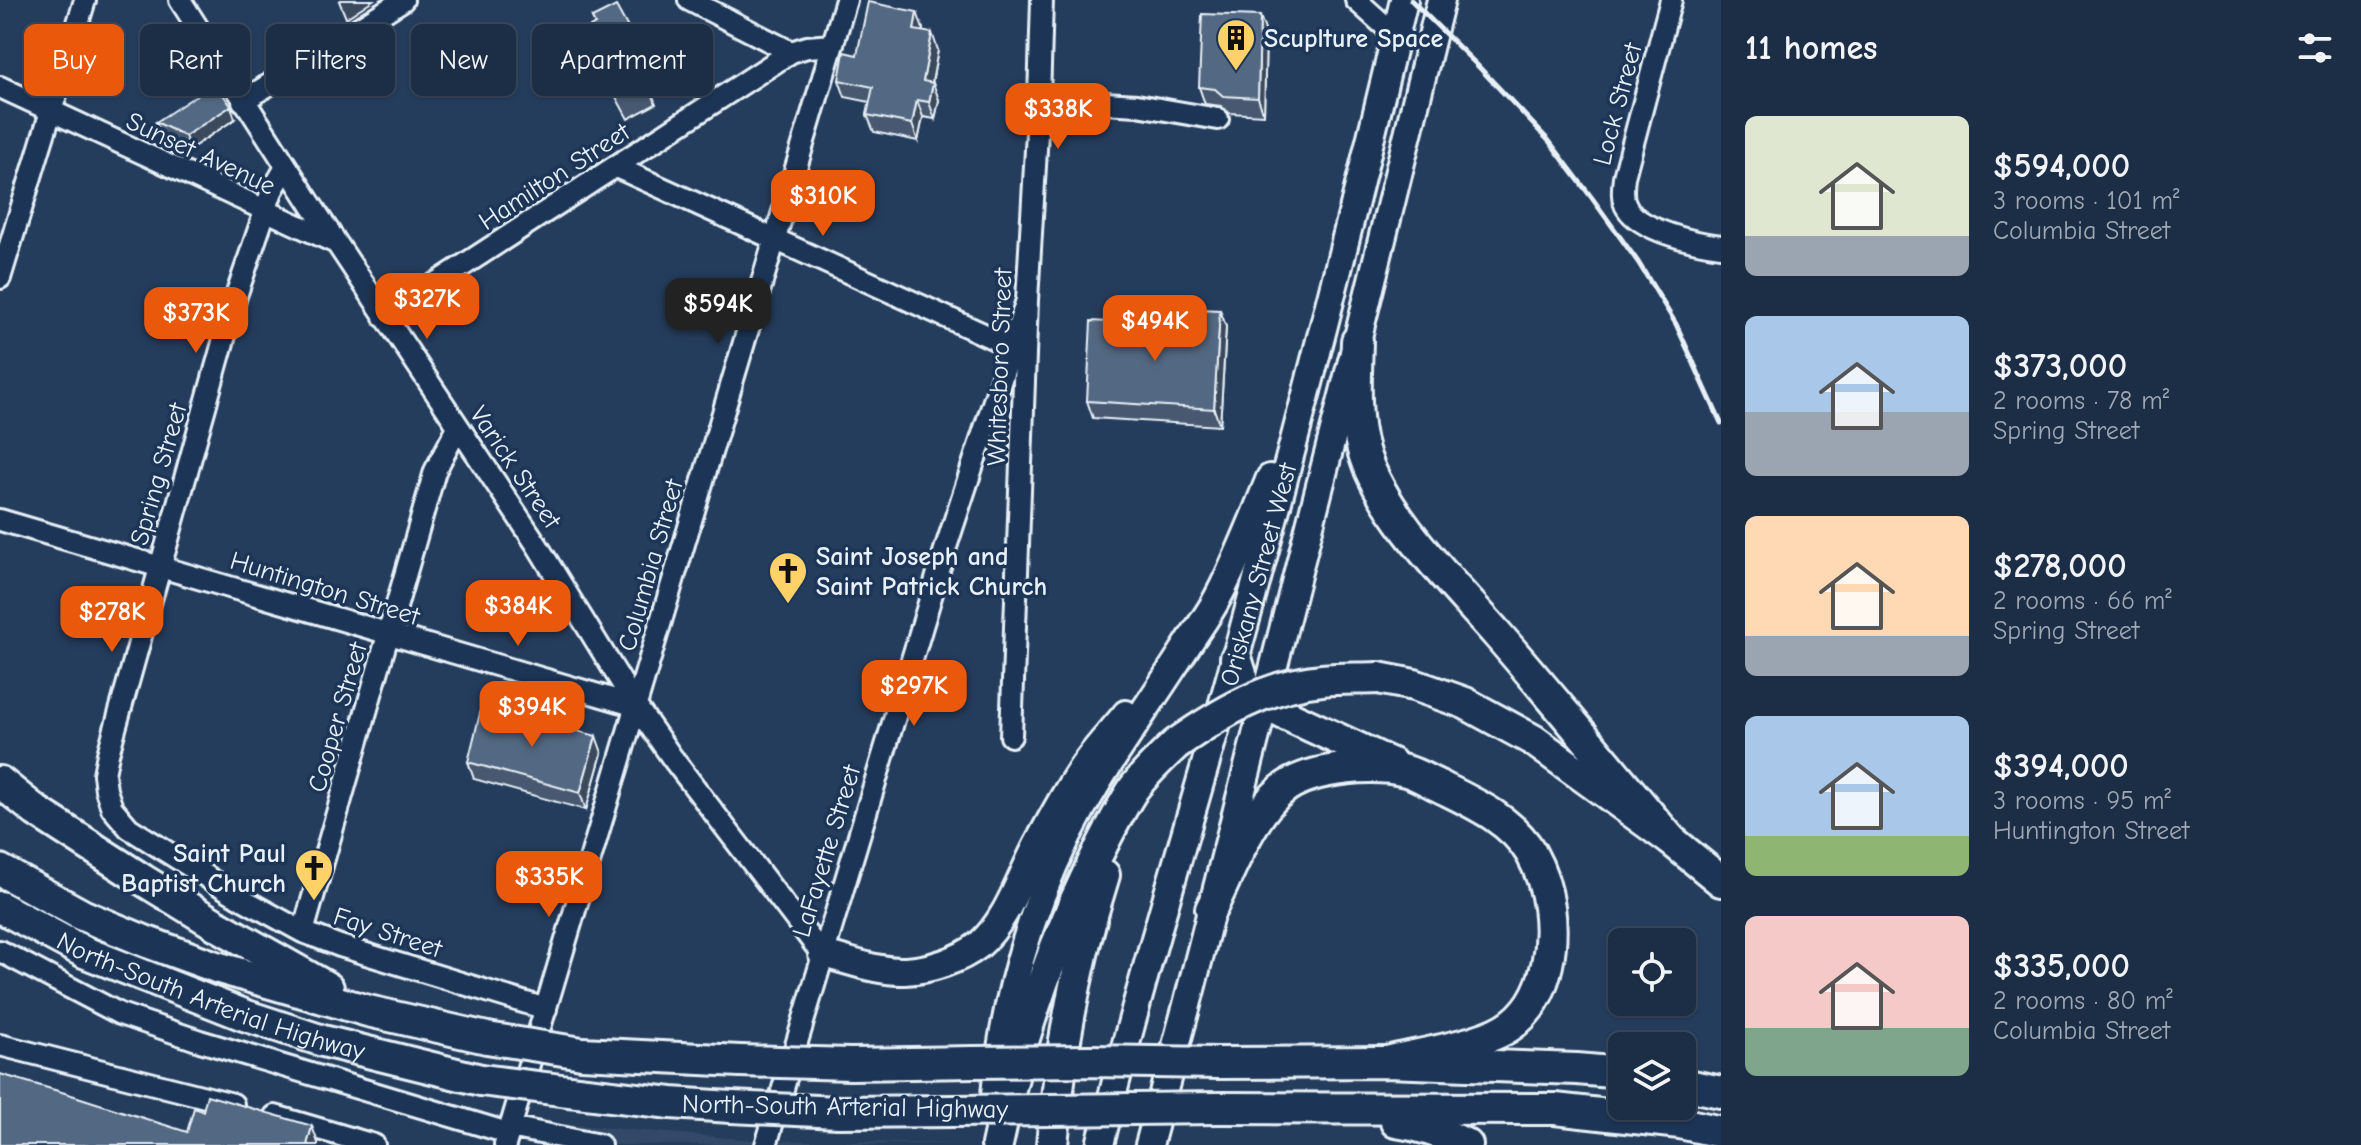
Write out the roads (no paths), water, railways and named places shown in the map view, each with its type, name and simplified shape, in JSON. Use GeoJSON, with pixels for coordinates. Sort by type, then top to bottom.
{"type":"FeatureCollection","features":[{"type":"Feature","properties":{"kind":"highway"},"geometry":{"type":"LineString","coordinates":[[1357,341],[1356,399],[1363,450],[1376,483],[1402,523],[1671,840]]}},
{"type":"Feature","properties":{"kind":"highway"},"geometry":{"type":"LineString","coordinates":[[1236,658],[1245,687],[1263,704],[1484,809],[1515,832],[1530,853],[1543,881],[1552,931],[1543,980],[1535,1000],[1505,1029],[1485,1038],[1387,1062]]}},
{"type":"Feature","properties":{"kind":"highway"},"geometry":{"type":"LineString","coordinates":[[997,1145],[1034,1004],[1077,897],[1116,817],[1135,787],[1176,744],[1215,717],[1252,698],[1320,680],[1378,678],[1414,685],[1465,703],[1533,740],[1671,840],[1721,881]]}},
{"type":"Feature","properties":{"kind":"highway"},"geometry":{"type":"LineString","coordinates":[[1052,1145],[1068,1021],[1093,907],[1105,871],[1136,807],[1176,744]]}},
{"type":"Feature","properties":{"kind":"highway"},"geometry":{"type":"LineString","coordinates":[[1211,909],[1252,827],[1269,802],[1291,784],[1311,775],[1363,767],[1406,771]]}},
{"type":"Feature","properties":{"kind":"highway"},"geometry":{"type":"LineString","coordinates":[[0,782],[36,811]]}},
{"type":"Feature","properties":{"kind":"highway"},"geometry":{"type":"LineString","coordinates":[[0,793],[36,811],[215,924],[368,1011]]}},
{"type":"Feature","properties":{"kind":"highway","name":"North-South Arterial Highway"},"geometry":{"type":"LineString","coordinates":[[0,870],[82,915],[216,967],[368,1011],[487,1038],[582,1053],[851,1064],[1387,1062],[1608,1072]]}},
{"type":"Feature","properties":{"kind":"highway","name":"North-South Arterial Highway"},"geometry":{"type":"LineString","coordinates":[[0,907],[84,952],[244,1015],[323,1041],[481,1080],[671,1103],[839,1112],[1218,1108],[1555,1109],[1680,1123],[1721,1132]]}},
{"type":"Feature","properties":{"kind":"highway"},"geometry":{"type":"LineString","coordinates":[[1696,1087],[1721,1092]]}},
{"type":"Feature","properties":{"kind":"highway"},"geometry":{"type":"LineString","coordinates":[[1311,1109],[1420,1126],[1467,1145]]}},
{"type":"Feature","properties":{"kind":"main road","name":"Oriskany Street West"},"geometry":{"type":"LineString","coordinates":[[1102,1135],[1146,964],[1236,658],[1404,0]]}},
{"type":"Feature","properties":{"kind":"main road","name":"Oriskany Street West"},"geometry":{"type":"LineString","coordinates":[[1149,1145],[1357,341],[1441,0]]}},
{"type":"Feature","properties":{"kind":"main road"},"geometry":{"type":"LineString","coordinates":[[991,1145],[996,1079],[1012,990],[1035,912],[1068,835],[1100,778],[1219,595],[1302,405]]}},
{"type":"Feature","properties":{"kind":"main road"},"geometry":{"type":"LineString","coordinates":[[822,954],[873,968],[907,971],[965,955],[980,944],[995,927],[1038,842],[1086,763],[1128,712],[1163,685]]}},
{"type":"Feature","properties":{"kind":"street"},"geometry":{"type":"LineString","coordinates":[[0,278],[85,0]]}},
{"type":"Feature","properties":{"kind":"street","name":"Varick Street"},"geometry":{"type":"LineString","coordinates":[[180,0],[384,317],[537,545],[636,706],[822,954]]}},
{"type":"Feature","properties":{"kind":"street"},"geometry":{"type":"LineString","coordinates":[[243,101],[403,0]]}},
{"type":"Feature","properties":{"kind":"street"},"geometry":{"type":"LineString","coordinates":[[689,0],[791,52],[833,45]]}},
{"type":"Feature","properties":{"kind":"street","name":"Columbia Street"},"geometry":{"type":"LineString","coordinates":[[508,1135],[846,0]]}},
{"type":"Feature","properties":{"kind":"street","name":"Whitesboro Street"},"geometry":{"type":"LineString","coordinates":[[1011,736],[1042,0]]}},
{"type":"Feature","properties":{"kind":"street"},"geometry":{"type":"LineString","coordinates":[[1356,0],[1396,36]]}},
{"type":"Feature","properties":{"kind":"street","name":"Lock Street"},"geometry":{"type":"LineString","coordinates":[[1671,0],[1622,192],[1626,207],[1635,217],[1663,232],[1693,242],[1721,246]]}},
{"type":"Feature","properties":{"kind":"street","name":"Hamilton Street"},"geometry":{"type":"LineString","coordinates":[[384,317],[791,52]]}},
{"type":"Feature","properties":{"kind":"street","name":"Sunset Avenue"},"geometry":{"type":"LineString","coordinates":[[0,87],[336,243]]}},
{"type":"Feature","properties":{"kind":"street"},"geometry":{"type":"LineString","coordinates":[[1039,99],[1137,105],[1218,119]]}},
{"type":"Feature","properties":{"kind":"street","name":"Spring Street"},"geometry":{"type":"LineString","coordinates":[[108,754],[236,296],[264,211],[286,167]]}},
{"type":"Feature","properties":{"kind":"street"},"geometry":{"type":"LineString","coordinates":[[616,167],[1012,347]]}},
{"type":"Feature","properties":{"kind":"street","name":"LaFayette Street"},"geometry":{"type":"LineString","coordinates":[[766,1145],[945,550],[1027,300]]}},
{"type":"Feature","properties":{"kind":"street","name":"Cooper Street"},"geometry":{"type":"LineString","coordinates":[[303,932],[435,471],[458,427]]}},
{"type":"Feature","properties":{"kind":"street","name":"Huntington Street"},"geometry":{"type":"LineString","coordinates":[[0,520],[636,706]]}},
{"type":"Feature","properties":{"kind":"street","name":"Fay Street"},"geometry":{"type":"LineString","coordinates":[[108,754],[104,774],[106,790],[112,808],[129,828],[237,896],[303,932],[340,946],[546,1009]]}},
{"type":"Feature","properties":{"kind":"street"},"geometry":{"type":"LineString","coordinates":[[0,951],[120,1014],[200,1041],[508,1135],[600,1145]]}},
{"type":"Feature","properties":{"kind":"street"},"geometry":{"type":"LineString","coordinates":[[0,1045],[253,1110],[329,1138],[374,1145]]}},
{"type":"Feature","properties":{"kind":"railway"},"geometry":{"type":"LineString","coordinates":[[1411,0],[1549,141],[1592,198],[1638,262],[1676,324],[1721,423]]}},
{"type":"Feature","properties":{"kind":"place","name":"Scuplture Space"},"geometry":{"type":"Point","coordinates":[1236,72]}},
{"type":"Feature","properties":{"kind":"place","name":"Saint Joseph and Saint Patrick Church"},"geometry":{"type":"Point","coordinates":[788,605]}},
{"type":"Feature","properties":{"kind":"place","name":"Saint Paul Baptist Church"},"geometry":{"type":"Point","coordinates":[314,902]}}]}
